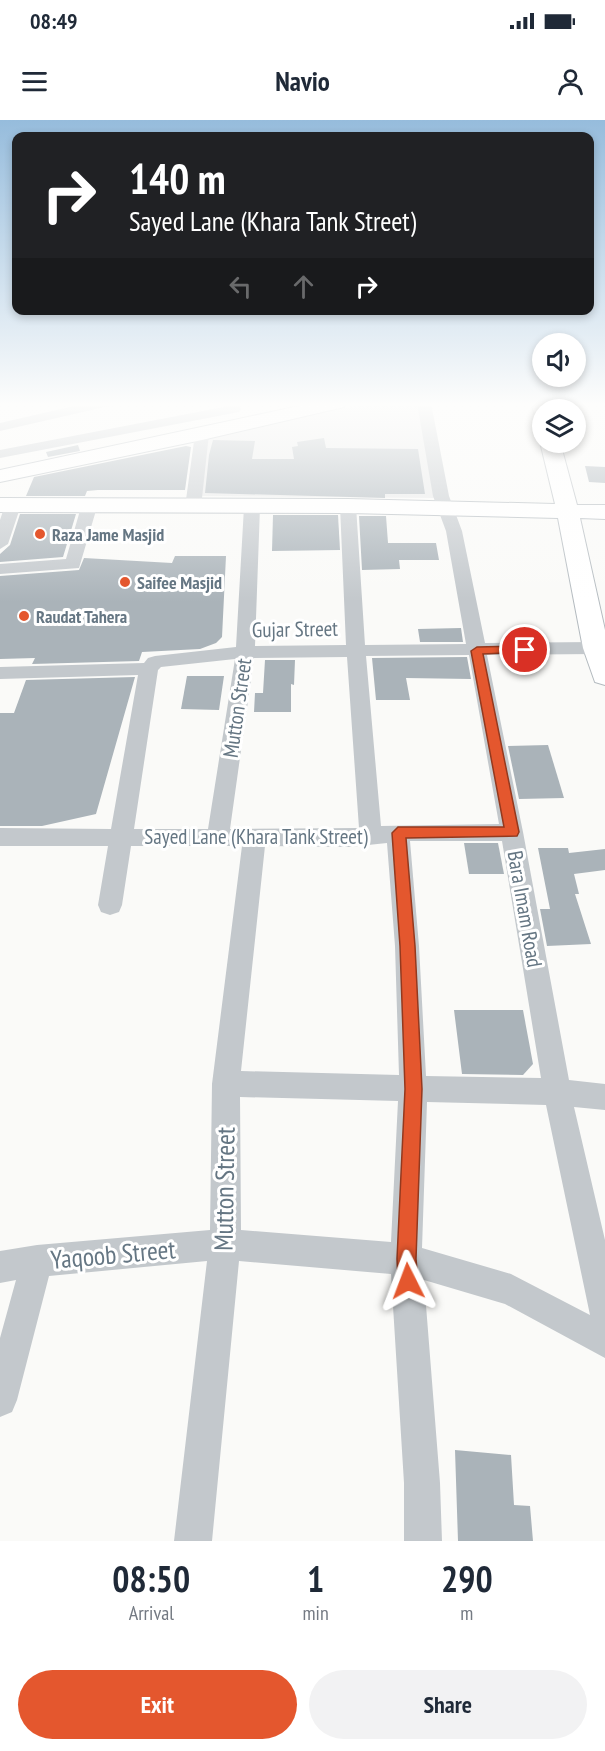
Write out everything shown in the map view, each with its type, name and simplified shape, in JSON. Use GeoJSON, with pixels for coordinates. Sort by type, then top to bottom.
{"type":"FeatureCollection","features":[{"type":"Feature","properties":{"kind":"main road"},"geometry":{"type":"LineString","coordinates":[[0,476],[32,469]]}},
{"type":"Feature","properties":{"kind":"main road"},"geometry":{"type":"LineString","coordinates":[[557,469],[596,648],[605,676]]}},
{"type":"Feature","properties":{"kind":"main road"},"geometry":{"type":"LineString","coordinates":[[566,505],[605,499]]}},
{"type":"Feature","properties":{"kind":"main road"},"geometry":{"type":"LineString","coordinates":[[4,501],[89,507],[194,502],[252,507],[445,503]]}},
{"type":"Feature","properties":{"kind":"main road"},"geometry":{"type":"LineString","coordinates":[[4,501],[566,505],[605,512]]}},
{"type":"Feature","properties":{"kind":"street"},"geometry":{"type":"LineString","coordinates":[[194,502],[198,469]]}},
{"type":"Feature","properties":{"kind":"street","name":"Bara Imam Road"},"geometry":{"type":"LineString","coordinates":[[438,469],[477,651],[512,832],[556,1092],[605,1311]]}},
{"type":"Feature","properties":{"kind":"street"},"geometry":{"type":"LineString","coordinates":[[0,544],[4,501]]}},
{"type":"Feature","properties":{"kind":"street"},"geometry":{"type":"LineString","coordinates":[[348,506],[356,651],[385,834],[407,946],[413,1089],[406,1259],[422,1483],[423,1541]]}},
{"type":"Feature","properties":{"kind":"street"},"geometry":{"type":"LineString","coordinates":[[0,569],[73,564],[89,507]]}},
{"type":"Feature","properties":{"kind":"street","name":"Mutton Street"},"geometry":{"type":"LineString","coordinates":[[218,836],[245,652],[252,507]]}},
{"type":"Feature","properties":{"kind":"street","name":"Gujar Street"},"geometry":{"type":"LineString","coordinates":[[0,672],[149,669],[155,662],[245,652],[596,648]]}},
{"type":"Feature","properties":{"kind":"street"},"geometry":{"type":"LineString","coordinates":[[110,906],[149,669]]}},
{"type":"Feature","properties":{"kind":"street","name":"Sayed Lane (Khara Tank Street)"},"geometry":{"type":"LineString","coordinates":[[0,837],[255,837],[512,832]]}},
{"type":"Feature","properties":{"kind":"street","name":"Mutton Street"},"geometry":{"type":"LineString","coordinates":[[193,1541],[225,1244],[226,1084],[255,837]]}},
{"type":"Feature","properties":{"kind":"street"},"geometry":{"type":"LineString","coordinates":[[226,1084],[556,1092],[605,1097]]}},
{"type":"Feature","properties":{"kind":"street","name":"Yaqoob Street"},"geometry":{"type":"LineString","coordinates":[[0,1267],[37,1260],[225,1244],[406,1259],[511,1290],[605,1341]]}},
{"type":"Feature","properties":{"kind":"street"},"geometry":{"type":"LineString","coordinates":[[0,1400],[37,1260]]}},
{"type":"Feature","properties":{"kind":"shaded area"},"geometry":{"type":"Polygon","coordinates":[[[201,469],[431,469],[436,498],[197,496],[201,469]]]}},
{"type":"Feature","properties":{"kind":"building"},"geometry":{"type":"Polygon","coordinates":[[[72,469],[188,469],[185,490],[98,490],[87,491],[85,496],[26,496],[34,477],[72,469]]]}},
{"type":"Feature","properties":{"kind":"building"},"geometry":{"type":"Polygon","coordinates":[[[207,469],[421,469],[425,494],[385,494],[385,498],[205,493],[207,469]]]}},
{"type":"Feature","properties":{"kind":"building"},"geometry":{"type":"Polygon","coordinates":[[[586,469],[605,469],[605,483],[589,482],[586,469]]]}},
{"type":"Feature","properties":{"kind":"building","name":"Raza Jame Masjid"},"geometry":{"type":"Polygon","coordinates":[[[20,514],[76,514],[63,557],[0,562],[0,554],[10,545],[20,514]]]}},
{"type":"Feature","properties":{"kind":"building"},"geometry":{"type":"Polygon","coordinates":[[[273,515],[338,515],[340,550],[272,551],[273,515]]]}},
{"type":"Feature","properties":{"kind":"building"},"geometry":{"type":"Polygon","coordinates":[[[359,516],[386,516],[388,543],[436,543],[439,560],[399,560],[400,569],[362,570],[359,516]]]}},
{"type":"Feature","properties":{"kind":"building"},"geometry":{"type":"Polygon","coordinates":[[[175,556],[226,556],[222,637],[216,643],[200,649],[142,652],[139,661],[32,664],[35,658],[0,659],[0,576],[79,570],[84,558],[172,563],[175,556]]]}},
{"type":"Feature","properties":{"kind":"building"},"geometry":{"type":"Polygon","coordinates":[[[461,628],[463,642],[420,642],[418,629],[461,628]]]}},
{"type":"Feature","properties":{"kind":"building"},"geometry":{"type":"Polygon","coordinates":[[[467,657],[471,679],[406,678],[410,700],[376,700],[372,658],[467,657]]]}},
{"type":"Feature","properties":{"kind":"building"},"geometry":{"type":"Polygon","coordinates":[[[265,660],[295,660],[294,685],[291,684],[291,712],[254,712],[255,693],[263,693],[265,660]]]}},
{"type":"Feature","properties":{"kind":"building"},"geometry":{"type":"Polygon","coordinates":[[[187,676],[224,676],[219,710],[181,709],[187,676]]]}},
{"type":"Feature","properties":{"kind":"building"},"geometry":{"type":"Polygon","coordinates":[[[135,677],[96,814],[42,826],[0,826],[0,713],[14,713],[26,680],[135,677]]]}},
{"type":"Feature","properties":{"kind":"building"},"geometry":{"type":"Polygon","coordinates":[[[548,745],[564,798],[519,799],[508,746],[548,745]]]}},
{"type":"Feature","properties":{"kind":"building"},"geometry":{"type":"Polygon","coordinates":[[[464,843],[498,843],[504,874],[469,874],[464,843]]]}},
{"type":"Feature","properties":{"kind":"building"},"geometry":{"type":"Polygon","coordinates":[[[538,848],[568,848],[569,853],[605,849],[605,870],[574,874],[579,894],[575,894],[591,944],[547,946],[540,909],[550,909],[538,848]]]}},
{"type":"Feature","properties":{"kind":"building"},"geometry":{"type":"Polygon","coordinates":[[[454,1010],[523,1010],[533,1064],[523,1075],[462,1074],[454,1010]]]}},
{"type":"Feature","properties":{"kind":"building"},"geometry":{"type":"Polygon","coordinates":[[[455,1450],[511,1455],[514,1505],[530,1506],[533,1541],[458,1541],[455,1450]]]}},
{"type":"Feature","properties":{"kind":"place","name":"Raza Jame Masjid"},"geometry":{"type":"Point","coordinates":[40,534]}},
{"type":"Feature","properties":{"kind":"place","name":"Saifee Masjid"},"geometry":{"type":"Point","coordinates":[125,582]}},
{"type":"Feature","properties":{"kind":"place","name":"Raudat Tahera"},"geometry":{"type":"Point","coordinates":[24,616]}},
{"type":"Feature","properties":{"kind":"route"},"geometry":{"type":"LineString","coordinates":[[408,1281],[406,1259],[413,1089],[407,946],[398,833],[512,832],[477,651],[525,650]]}}]}
